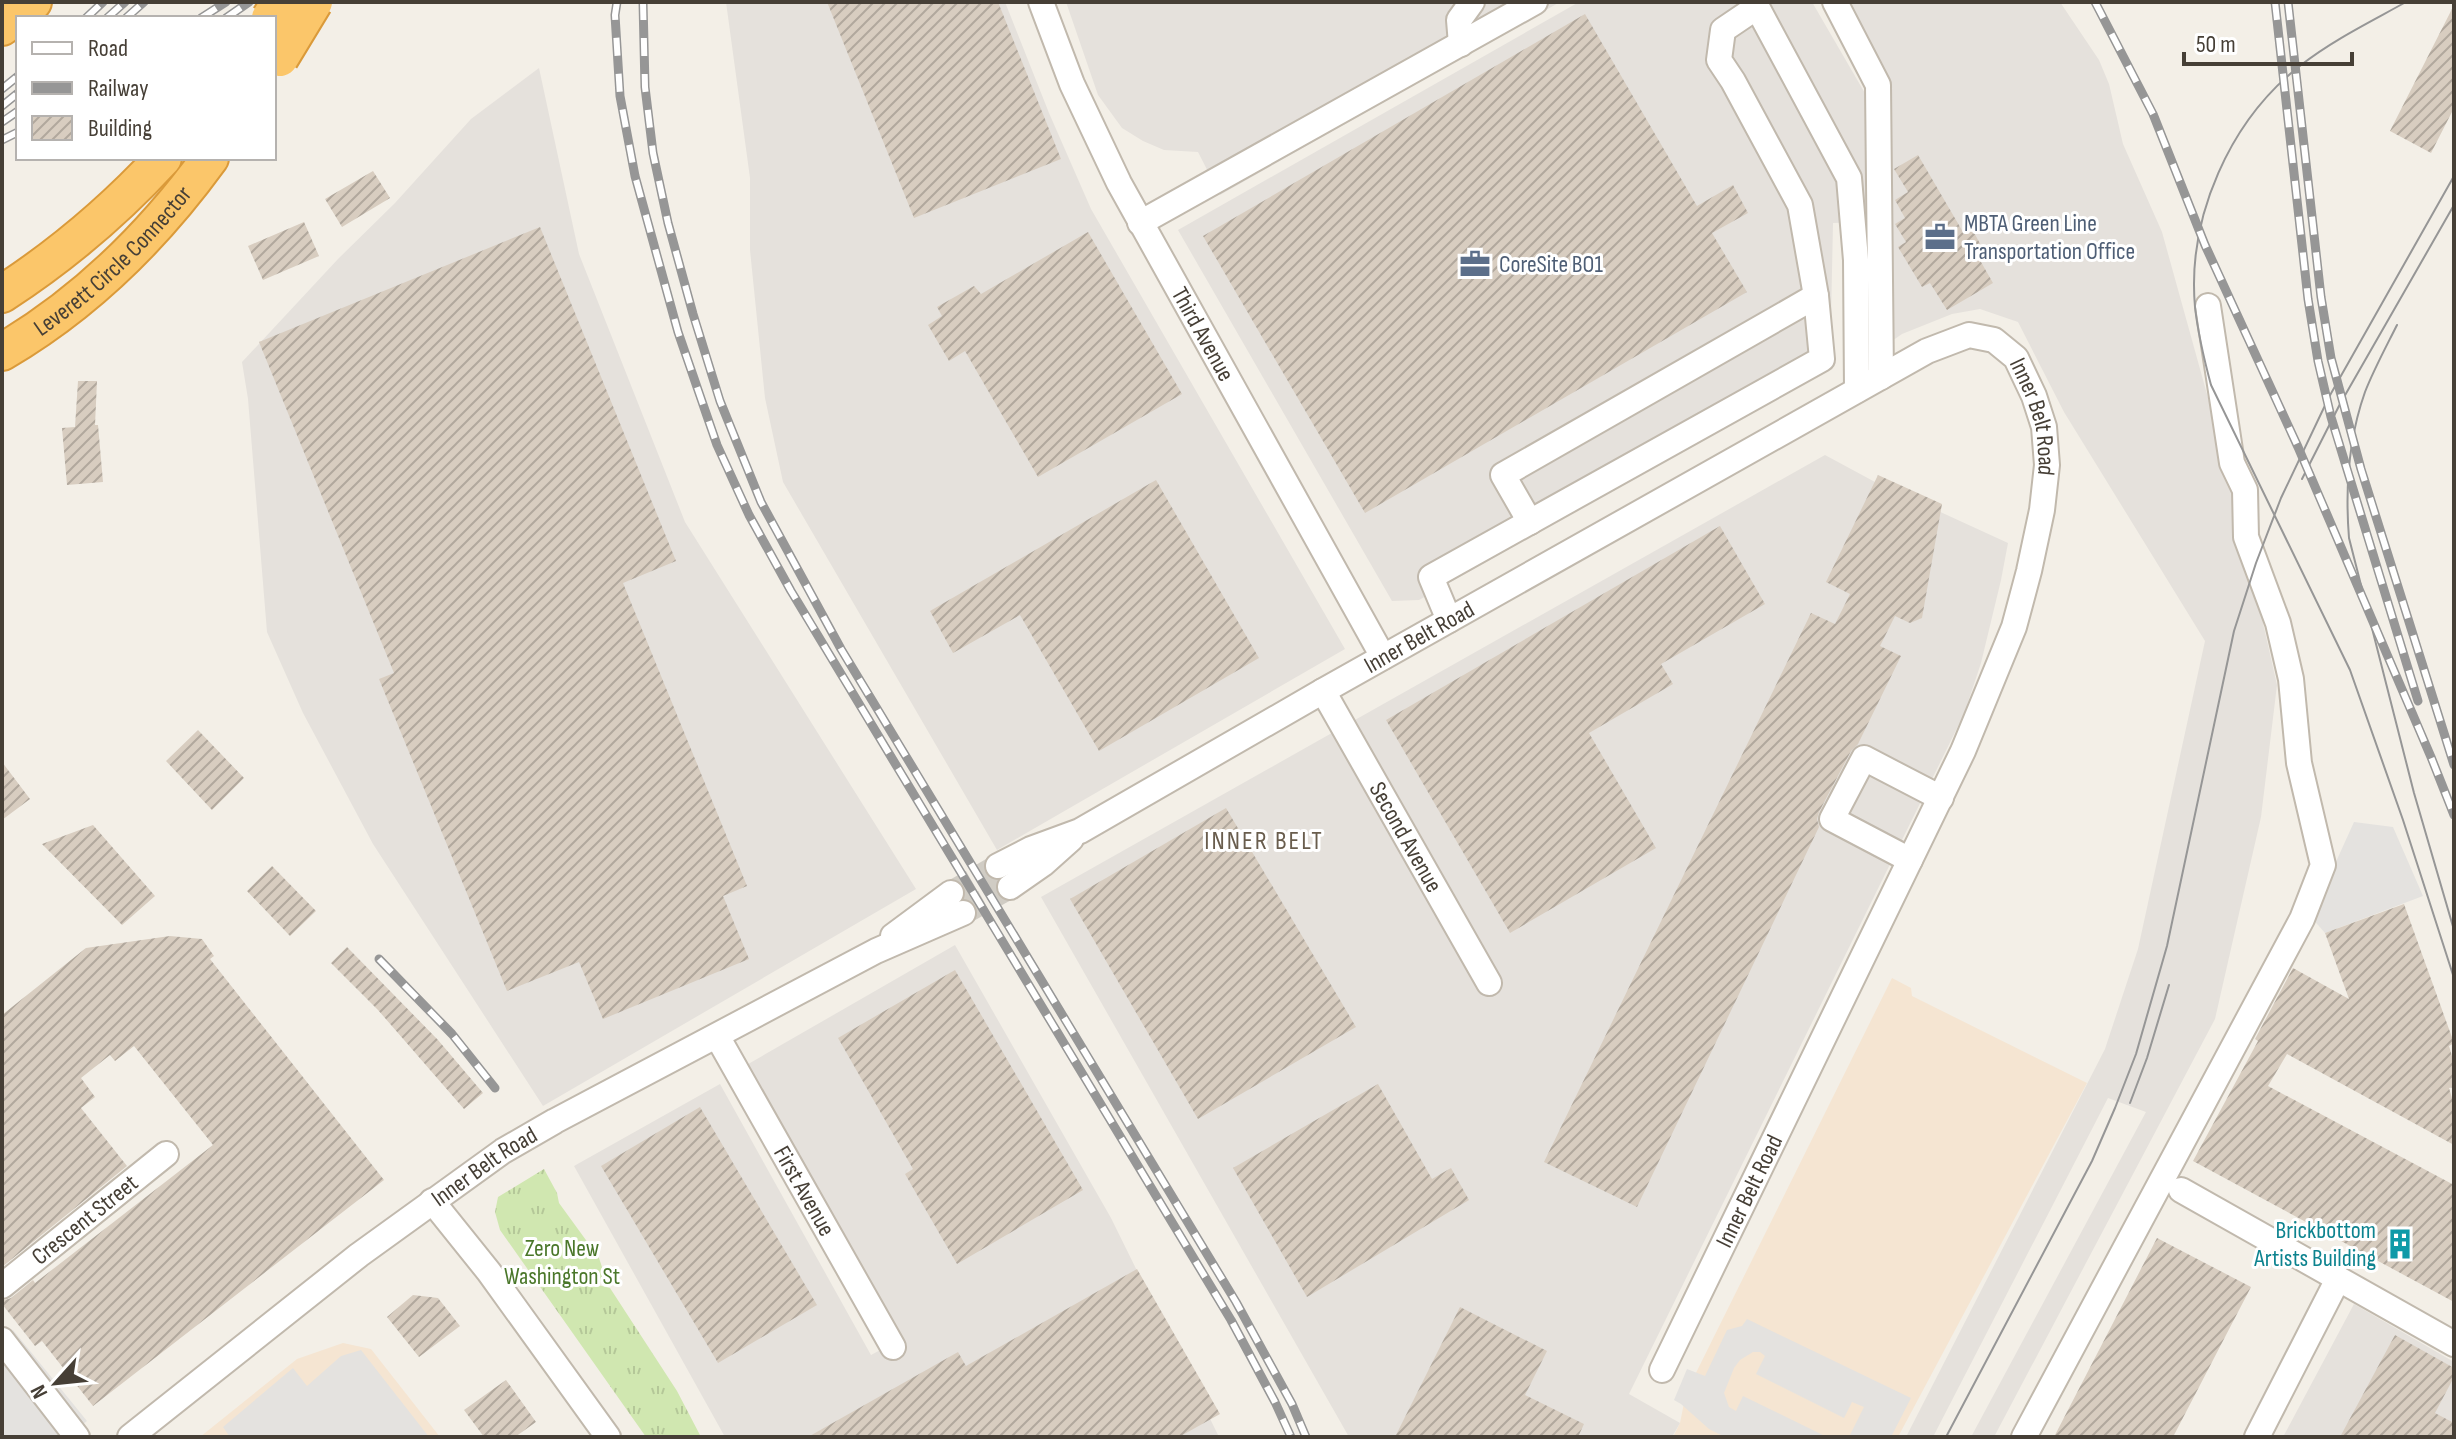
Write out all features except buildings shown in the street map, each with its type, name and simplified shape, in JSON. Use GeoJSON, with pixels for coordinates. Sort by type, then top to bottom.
{"type":"FeatureCollection","features":[{"type":"Feature","properties":{"kind":"highway"},"geometry":{"type":"LineString","coordinates":[[2,27],[33,2]]}},
{"type":"Feature","properties":{"kind":"highway"},"geometry":{"type":"LineString","coordinates":[[28,16],[45,2]]}},
{"type":"Feature","properties":{"kind":"highway"},"geometry":{"type":"LineString","coordinates":[[276,64],[314,2]]}},
{"type":"Feature","properties":{"kind":"highway","name":"Leverett Circle Connector"},"geometry":{"type":"LineString","coordinates":[[2,294],[78,242],[161,160]]}},
{"type":"Feature","properties":{"kind":"highway","name":"Leverett Circle Connector"},"geometry":{"type":"LineString","coordinates":[[2,352],[55,318],[119,262],[174,204],[208,160]]}},
{"type":"Feature","properties":{"kind":"street","name":"Third Avenue"},"geometry":{"type":"LineString","coordinates":[[1041,2],[1082,107],[1140,223],[1383,657]]}},
{"type":"Feature","properties":{"kind":"street"},"geometry":{"type":"LineString","coordinates":[[1461,44],[1459,20],[1472,2]]}},
{"type":"Feature","properties":{"kind":"street"},"geometry":{"type":"LineString","coordinates":[[1140,223],[1535,2]]}},
{"type":"Feature","properties":{"kind":"street"},"geometry":{"type":"LineString","coordinates":[[1835,2],[1878,85],[1881,377]]}},
{"type":"Feature","properties":{"kind":"street"},"geometry":{"type":"LineString","coordinates":[[1449,620],[1431,577],[1822,359],[1816,296],[1800,205],[1719,60],[1723,30],[1757,7],[1849,178],[1856,260],[1857,390]]}},
{"type":"Feature","properties":{"kind":"street"},"geometry":{"type":"LineString","coordinates":[[1530,522],[1503,475],[1816,296]]}},
{"type":"Feature","properties":{"kind":"street"},"geometry":{"type":"LineString","coordinates":[[2024,1437],[2302,919],[2323,865],[2299,763],[2291,679],[2278,623],[2246,537],[2245,490],[2232,463],[2208,306]]}},
{"type":"Feature","properties":{"kind":"street","name":"Inner Belt Road"},"geometry":{"type":"LineString","coordinates":[[1004,876],[1043,864],[1080,831],[1927,351],[1969,335],[1994,340],[2016,358],[2034,396],[2044,427],[2047,465],[2042,510],[2014,627],[1941,798],[1662,1370]]}},
{"type":"Feature","properties":{"kind":"street","name":"Second Avenue"},"geometry":{"type":"LineString","coordinates":[[1323,691],[1489,983]]}},
{"type":"Feature","properties":{"kind":"street"},"geometry":{"type":"LineString","coordinates":[[1910,860],[1832,819],[1864,758],[1941,798]]}},
{"type":"Feature","properties":{"kind":"street","name":"Inner Belt Road"},"geometry":{"type":"LineString","coordinates":[[130,1437],[312,1290],[432,1201],[528,1136],[876,951],[957,903]]}},
{"type":"Feature","properties":{"kind":"street","name":"First Avenue"},"geometry":{"type":"LineString","coordinates":[[717,1036],[893,1347]]}},
{"type":"Feature","properties":{"kind":"street","name":"Crescent Street"},"geometry":{"type":"LineString","coordinates":[[2,1286],[166,1154]]}},
{"type":"Feature","properties":{"kind":"street"},"geometry":{"type":"LineString","coordinates":[[2181,1190],[2454,1344]]}},
{"type":"Feature","properties":{"kind":"street"},"geometry":{"type":"LineString","coordinates":[[432,1201],[489,1272],[608,1437]]}},
{"type":"Feature","properties":{"kind":"street"},"geometry":{"type":"LineString","coordinates":[[2257,1437],[2338,1279]]}},
{"type":"Feature","properties":{"kind":"street"},"geometry":{"type":"LineString","coordinates":[[2,1340],[77,1437]]}},
{"type":"Feature","properties":{"kind":"shaded area"},"geometry":{"type":"Polygon","coordinates":[[[726,2],[1005,2],[1091,209],[1345,649],[997,850],[783,482],[765,398],[750,250],[750,178],[726,2]]]}},
{"type":"Feature","properties":{"kind":"shaded area"},"geometry":{"type":"Polygon","coordinates":[[[1066,2],[1560,2],[1220,195],[1198,152],[1164,150],[1122,128],[1098,95],[1066,2]]]}},
{"type":"Feature","properties":{"kind":"shaded area"},"geometry":{"type":"Polygon","coordinates":[[[1579,2],[1812,2],[1866,95],[1865,222],[1833,223],[1830,367],[1419,600],[1392,601],[1178,230],[1579,2]]]}},
{"type":"Feature","properties":{"kind":"shaded area"},"geometry":{"type":"Polygon","coordinates":[[[1822,2],[2060,2],[2099,60],[2109,84],[2123,144],[2162,232],[2230,477],[2277,685],[2261,817],[2215,1019],[1994,1437],[1971,1437],[2146,1112],[2108,1098],[1933,1437],[1906,1437],[2105,1049],[2138,949],[2205,641],[2064,412],[2018,322],[1980,309],[1952,314],[1902,334],[1866,359],[1871,89],[1822,2]]]}},
{"type":"Feature","properties":{"kind":"shaded area"},"geometry":{"type":"Polygon","coordinates":[[[539,68],[579,254],[685,522],[916,889],[543,1106],[373,844],[303,713],[267,632],[248,399],[242,362],[471,119],[539,68]]]}},
{"type":"Feature","properties":{"kind":"shaded area"},"geometry":{"type":"Polygon","coordinates":[[[1825,455],[1875,482],[2008,543],[1981,663],[1964,714],[1629,1394],[1680,1423],[1672,1437],[1349,1437],[1041,897],[1825,455]]]}},
{"type":"Feature","properties":{"kind":"shaded area"},"geometry":{"type":"Polygon","coordinates":[[[2354,822],[2393,827],[2423,896],[2325,933],[2311,917],[2354,822]]]}},
{"type":"Feature","properties":{"kind":"shaded area"},"geometry":{"type":"Polygon","coordinates":[[[955,945],[1111,1218],[1219,1437],[725,1437],[574,1166],[720,1084],[871,1355],[899,1340],[743,1067],[955,945]]]}},
{"type":"Feature","properties":{"kind":"shaded area"},"geometry":{"type":"Polygon","coordinates":[[[1892,978],[1911,988],[1912,996],[2087,1083],[1898,1437],[1673,1437],[1680,1423],[1686,1393],[1892,978]]]}},
{"type":"Feature","properties":{"kind":"shaded area"},"geometry":{"type":"Polygon","coordinates":[[[2354,1304],[2454,1362],[2454,1437],[2283,1437],[2354,1304]]]}},
{"type":"Feature","properties":{"kind":"shaded area"},"geometry":{"type":"Polygon","coordinates":[[[1747,1319],[1911,1398],[1891,1437],[1849,1437],[1864,1407],[1852,1402],[1844,1418],[1756,1374],[1765,1356],[1760,1352],[1753,1352],[1740,1360],[1734,1368],[1724,1393],[1729,1407],[1736,1411],[1743,1396],[1827,1437],[1720,1437],[1709,1429],[1674,1400],[1687,1369],[1705,1376],[1727,1330],[1742,1326],[1747,1319]]]}},
{"type":"Feature","properties":{"kind":"shaded area"},"geometry":{"type":"Polygon","coordinates":[[[13,1330],[87,1421],[66,1437],[2,1437],[2,1339],[13,1330]]]}},
{"type":"Feature","properties":{"kind":"shaded area"},"geometry":{"type":"Polygon","coordinates":[[[343,1343],[371,1349],[440,1437],[200,1437],[297,1359],[343,1343]]]}},
{"type":"Feature","properties":{"kind":"shaded area"},"geometry":{"type":"Polygon","coordinates":[[[361,1350],[429,1437],[230,1437],[223,1427],[293,1368],[307,1386],[341,1356],[361,1350]]]}},
{"type":"Feature","properties":{"kind":"green space","name":"Zero New Washington St"},"geometry":{"type":"Polygon","coordinates":[[[544,1169],[559,1203],[599,1258],[604,1273],[598,1285],[610,1288],[677,1391],[701,1437],[646,1437],[500,1230],[495,1212],[498,1197],[544,1169]]]}},
{"type":"Feature","properties":{"kind":"tunnel"},"geometry":{"type":"LineString","coordinates":[[951,893],[998,866]]}},
{"type":"Feature","properties":{"kind":"tunnel"},"geometry":{"type":"LineString","coordinates":[[963,913],[1010,887]]}},
{"type":"Feature","properties":{"kind":"tram line"},"geometry":{"type":"LineString","coordinates":[[2406,2],[2313,56],[2276,87],[2253,113],[2218,173],[2206,205],[2194,273],[2195,307],[2211,385],[2350,670],[2454,978]]}},
{"type":"Feature","properties":{"kind":"tram line"},"geometry":{"type":"LineString","coordinates":[[1946,1437],[2092,1161],[2136,1054],[2167,946],[2234,631],[2281,498],[2329,397],[2454,176]]}},
{"type":"Feature","properties":{"kind":"tram line"},"geometry":{"type":"LineString","coordinates":[[2302,479],[2340,404],[2454,205]]}},
{"type":"Feature","properties":{"kind":"tram line"},"geometry":{"type":"LineString","coordinates":[[2397,325],[2359,410],[2351,446],[2348,482],[2349,538],[2414,793],[2454,930]]}},
{"type":"Feature","properties":{"kind":"tram line"},"geometry":{"type":"LineString","coordinates":[[2130,1103],[2169,985]]}},
{"type":"Feature","properties":{"kind":"railway"},"geometry":{"type":"LineString","coordinates":[[88,16],[103,2]]}},
{"type":"Feature","properties":{"kind":"railway"},"geometry":{"type":"LineString","coordinates":[[109,16],[125,2]]}},
{"type":"Feature","properties":{"kind":"railway"},"geometry":{"type":"LineString","coordinates":[[128,16],[144,2]]}},
{"type":"Feature","properties":{"kind":"railway"},"geometry":{"type":"LineString","coordinates":[[204,16],[226,2]]}},
{"type":"Feature","properties":{"kind":"railway"},"geometry":{"type":"LineString","coordinates":[[229,16],[249,2]]}},
{"type":"Feature","properties":{"kind":"railway"},"geometry":{"type":"LineString","coordinates":[[276,16],[321,2]]}},
{"type":"Feature","properties":{"kind":"railway"},"geometry":{"type":"LineString","coordinates":[[617,2],[615,15],[620,96],[635,176],[678,332],[717,445],[749,515],[791,591],[1231,1320],[1291,1437]]}},
{"type":"Feature","properties":{"kind":"railway"},"geometry":{"type":"LineString","coordinates":[[643,2],[645,87],[653,153],[668,223],[720,401],[761,502],[841,649],[1236,1302],[1292,1404],[1306,1437]]}},
{"type":"Feature","properties":{"kind":"railway"},"geometry":{"type":"LineString","coordinates":[[2095,2],[2153,114],[2205,245],[2298,447],[2454,815]]}},
{"type":"Feature","properties":{"kind":"railway"},"geometry":{"type":"LineString","coordinates":[[2275,2],[2308,299],[2318,361],[2331,417],[2418,701]]}},
{"type":"Feature","properties":{"kind":"railway"},"geometry":{"type":"LineString","coordinates":[[2288,2],[2321,297],[2331,358],[2361,469],[2454,765]]}},
{"type":"Feature","properties":{"kind":"railway"},"geometry":{"type":"LineString","coordinates":[[2,89],[16,78]]}},
{"type":"Feature","properties":{"kind":"railway"},"geometry":{"type":"LineString","coordinates":[[2,106],[16,95]]}},
{"type":"Feature","properties":{"kind":"railway"},"geometry":{"type":"LineString","coordinates":[[2,122],[16,112]]}},
{"type":"Feature","properties":{"kind":"railway"},"geometry":{"type":"LineString","coordinates":[[2,140],[16,133]]}},
{"type":"Feature","properties":{"kind":"railway"},"geometry":{"type":"LineString","coordinates":[[379,959],[452,1034],[495,1088]]}},
{"type":"Feature","properties":{"kind":"place","name":"MBTA Green Line Transportation Office"},"geometry":{"type":"Point","coordinates":[1940,237]}},
{"type":"Feature","properties":{"kind":"place","name":"CoreSite BO1"},"geometry":{"type":"Point","coordinates":[1475,264]}},
{"type":"Feature","properties":{"kind":"place","name":"Brickbottom Artists Building"},"geometry":{"type":"Point","coordinates":[2400,1244]}},
{"type":"Feature","properties":{"kind":"district","name":"INNER BELT"},"geometry":{"type":"Point","coordinates":[1264,840]}}]}
